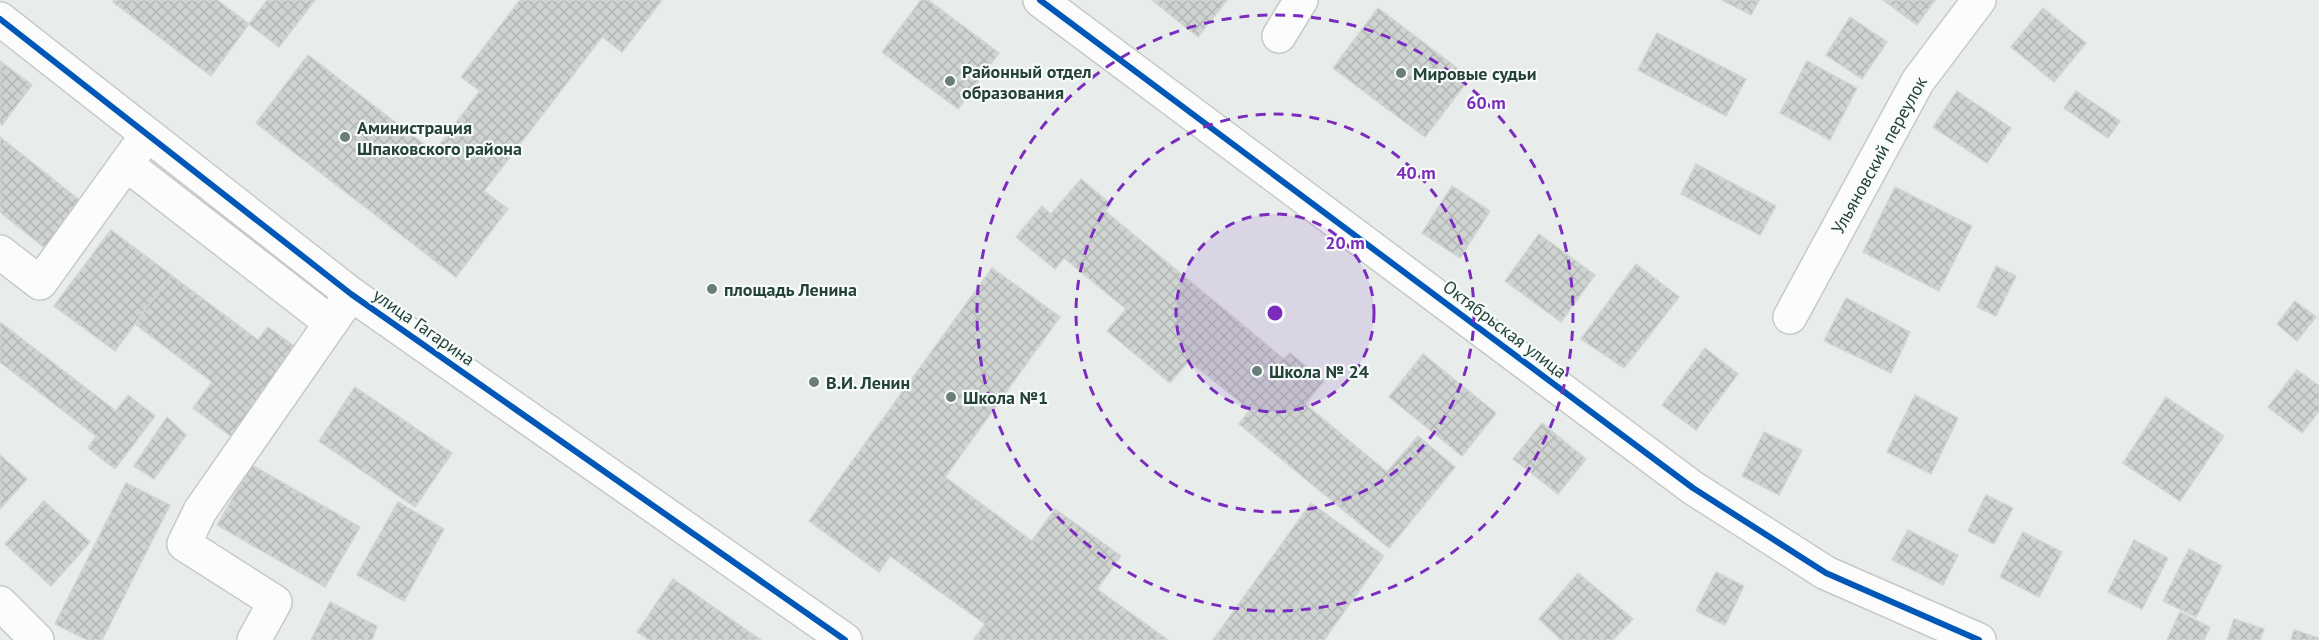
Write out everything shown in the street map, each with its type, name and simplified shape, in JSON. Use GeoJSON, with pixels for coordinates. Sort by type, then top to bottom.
{"type":"FeatureCollection","features":[{"type":"Feature","properties":{"kind":"street","name":"Октябрьская улица"},"geometry":{"type":"LineString","coordinates":[[1040,0],[1693,488],[1826,573],[1979,640]]}},
{"type":"Feature","properties":{"kind":"street"},"geometry":{"type":"LineString","coordinates":[[1280,36],[1301,0]]}},
{"type":"Feature","properties":{"kind":"street","name":"Ульяновский переулок"},"geometry":{"type":"LineString","coordinates":[[1790,317],[1918,81],[1979,0]]}},
{"type":"Feature","properties":{"kind":"street","name":"улица Гагарина"},"geometry":{"type":"LineString","coordinates":[[0,19],[351,294],[845,640]]}},
{"type":"Feature","properties":{"kind":"street"},"geometry":{"type":"LineString","coordinates":[[0,252],[40,283],[148,135]]}},
{"type":"Feature","properties":{"kind":"street"},"geometry":{"type":"LineString","coordinates":[[126,164],[331,323]]}},
{"type":"Feature","properties":{"kind":"street"},"geometry":{"type":"LineString","coordinates":[[254,640],[275,602],[184,544],[200,511],[351,294]]}},
{"type":"Feature","properties":{"kind":"street"},"geometry":{"type":"LineString","coordinates":[[0,603],[37,640]]}},
{"type":"Feature","properties":{"kind":"building"},"geometry":{"type":"Polygon","coordinates":[[[114,0],[217,0],[249,24],[211,76],[113,2],[114,0]]]}},
{"type":"Feature","properties":{"kind":"building"},"geometry":{"type":"Polygon","coordinates":[[[267,0],[315,0],[279,47],[249,24],[267,0]]]}},
{"type":"Feature","properties":{"kind":"building","name":"Аминистрация Шпаковского района"},"geometry":{"type":"Polygon","coordinates":[[[520,0],[662,0],[622,52],[602,37],[484,191],[508,209],[456,277],[256,123],[308,55],[434,152],[480,91],[461,77],[520,0]]]}},
{"type":"Feature","properties":{"kind":"building","name":"Районный отдел образования"},"geometry":{"type":"Polygon","coordinates":[[[921,0],[928,0],[999,53],[958,109],[882,52],[921,0]]]}},
{"type":"Feature","properties":{"kind":"building"},"geometry":{"type":"Polygon","coordinates":[[[1152,0],[1227,0],[1198,37],[1152,0]]]}},
{"type":"Feature","properties":{"kind":"building"},"geometry":{"type":"Polygon","coordinates":[[[1722,0],[1759,0],[1751,15],[1722,0]]]}},
{"type":"Feature","properties":{"kind":"building"},"geometry":{"type":"Polygon","coordinates":[[[1883,0],[1935,0],[1917,25],[1883,0]]]}},
{"type":"Feature","properties":{"kind":"building","name":"Мировые судьи"},"geometry":{"type":"Polygon","coordinates":[[[1378,8],[1470,78],[1425,137],[1333,68],[1378,8]]]}},
{"type":"Feature","properties":{"kind":"building"},"geometry":{"type":"Polygon","coordinates":[[[2043,8],[2086,43],[2054,82],[2011,47],[2043,8]]]}},
{"type":"Feature","properties":{"kind":"building"},"geometry":{"type":"Polygon","coordinates":[[[1850,17],[1887,42],[1862,79],[1826,55],[1850,17]]]}},
{"type":"Feature","properties":{"kind":"building"},"geometry":{"type":"Polygon","coordinates":[[[1657,33],[1746,79],[1726,116],[1638,70],[1657,33]]]}},
{"type":"Feature","properties":{"kind":"building"},"geometry":{"type":"Polygon","coordinates":[[[0,61],[32,85],[2,125],[0,124],[0,61]]]}},
{"type":"Feature","properties":{"kind":"building"},"geometry":{"type":"Polygon","coordinates":[[[1807,61],[1857,88],[1830,140],[1780,113],[1807,61]]]}},
{"type":"Feature","properties":{"kind":"building"},"geometry":{"type":"Polygon","coordinates":[[[1957,91],[2011,128],[1987,163],[1933,127],[1957,91]]]}},
{"type":"Feature","properties":{"kind":"building"},"geometry":{"type":"Polygon","coordinates":[[[2076,91],[2120,121],[2108,138],[2064,108],[2076,91]]]}},
{"type":"Feature","properties":{"kind":"building"},"geometry":{"type":"Polygon","coordinates":[[[0,137],[82,202],[45,248],[0,212],[0,137]]]}},
{"type":"Feature","properties":{"kind":"building"},"geometry":{"type":"Polygon","coordinates":[[[1696,164],[1776,206],[1760,235],[1681,194],[1696,164]]]}},
{"type":"Feature","properties":{"kind":"building","name":"Школа № 24"},"geometry":{"type":"Polygon","coordinates":[[[1081,179],[1111,204],[1105,211],[1284,359],[1290,353],[1324,381],[1305,404],[1387,472],[1418,436],[1455,467],[1389,548],[1239,424],[1250,410],[1189,361],[1170,383],[1107,331],[1126,309],[1064,258],[1055,269],[1016,237],[1042,206],[1051,214],[1081,179]]]}},
{"type":"Feature","properties":{"kind":"building"},"geometry":{"type":"Polygon","coordinates":[[[1452,186],[1490,211],[1460,258],[1422,233],[1452,186]]]}},
{"type":"Feature","properties":{"kind":"building"},"geometry":{"type":"Polygon","coordinates":[[[1895,187],[1972,226],[1939,291],[1863,252],[1895,187]]]}},
{"type":"Feature","properties":{"kind":"building"},"geometry":{"type":"Polygon","coordinates":[[[111,230],[171,275],[115,351],[54,306],[111,230]]]}},
{"type":"Feature","properties":{"kind":"building"},"geometry":{"type":"Polygon","coordinates":[[[1539,234],[1595,275],[1561,322],[1505,281],[1539,234]]]}},
{"type":"Feature","properties":{"kind":"building"},"geometry":{"type":"Polygon","coordinates":[[[1636,264],[1679,297],[1624,368],[1581,339],[1636,264]]]}},
{"type":"Feature","properties":{"kind":"building"},"geometry":{"type":"Polygon","coordinates":[[[1996,266],[2016,276],[1996,316],[1977,307],[1996,266]]]}},
{"type":"Feature","properties":{"kind":"building","name":"Школа №1"},"geometry":{"type":"Polygon","coordinates":[[[992,268],[1060,317],[945,477],[1032,541],[1055,509],[1121,556],[1097,589],[1168,640],[976,640],[974,639],[985,624],[890,556],[879,572],[809,521],[992,268]]]}},
{"type":"Feature","properties":{"kind":"building"},"geometry":{"type":"Polygon","coordinates":[[[171,275],[258,340],[268,327],[298,349],[232,437],[193,408],[212,382],[135,324],[171,275]]]}},
{"type":"Feature","properties":{"kind":"building"},"geometry":{"type":"Polygon","coordinates":[[[1846,298],[1910,332],[1891,373],[1824,341],[1846,298]]]}},
{"type":"Feature","properties":{"kind":"building"},"geometry":{"type":"Polygon","coordinates":[[[2295,301],[2316,317],[2297,341],[2277,324],[2295,301]]]}},
{"type":"Feature","properties":{"kind":"building"},"geometry":{"type":"Polygon","coordinates":[[[0,322],[116,411],[128,395],[155,416],[115,469],[88,448],[96,436],[0,362],[0,322]]]}},
{"type":"Feature","properties":{"kind":"building"},"geometry":{"type":"Polygon","coordinates":[[[1705,348],[1738,374],[1696,430],[1662,405],[1705,348]]]}},
{"type":"Feature","properties":{"kind":"building"},"geometry":{"type":"Polygon","coordinates":[[[1423,354],[1496,413],[1462,456],[1389,397],[1423,354]]]}},
{"type":"Feature","properties":{"kind":"building"},"geometry":{"type":"Polygon","coordinates":[[[2297,370],[2319,386],[2319,411],[2302,433],[2268,407],[2297,370]]]}},
{"type":"Feature","properties":{"kind":"building"},"geometry":{"type":"Polygon","coordinates":[[[355,387],[452,453],[415,507],[319,441],[355,387]]]}},
{"type":"Feature","properties":{"kind":"building"},"geometry":{"type":"Polygon","coordinates":[[[1915,395],[1958,418],[1931,474],[1887,452],[1915,395]]]}},
{"type":"Feature","properties":{"kind":"building"},"geometry":{"type":"Polygon","coordinates":[[[2166,397],[2224,436],[2180,501],[2123,463],[2166,397]]]}},
{"type":"Feature","properties":{"kind":"building"},"geometry":{"type":"Polygon","coordinates":[[[167,417],[186,435],[154,479],[134,466],[167,417]]]}},
{"type":"Feature","properties":{"kind":"building"},"geometry":{"type":"Polygon","coordinates":[[[1542,423],[1586,459],[1558,494],[1513,459],[1542,423]]]}},
{"type":"Feature","properties":{"kind":"building"},"geometry":{"type":"Polygon","coordinates":[[[1764,432],[1802,450],[1779,495],[1742,476],[1764,432]]]}},
{"type":"Feature","properties":{"kind":"building"},"geometry":{"type":"Polygon","coordinates":[[[0,455],[27,479],[0,509],[0,455]]]}},
{"type":"Feature","properties":{"kind":"building"},"geometry":{"type":"Polygon","coordinates":[[[252,465],[360,527],[325,587],[217,525],[252,465]]]}},
{"type":"Feature","properties":{"kind":"building"},"geometry":{"type":"Polygon","coordinates":[[[126,483],[170,505],[102,640],[87,640],[55,624],[126,483]]]}},
{"type":"Feature","properties":{"kind":"building"},"geometry":{"type":"Polygon","coordinates":[[[1986,495],[2013,508],[1994,544],[1968,531],[1986,495]]]}},
{"type":"Feature","properties":{"kind":"building"},"geometry":{"type":"Polygon","coordinates":[[[44,501],[90,542],[51,586],[5,544],[44,501]]]}},
{"type":"Feature","properties":{"kind":"building"},"geometry":{"type":"Polygon","coordinates":[[[398,502],[444,529],[404,601],[357,575],[398,502]]]}},
{"type":"Feature","properties":{"kind":"building"},"geometry":{"type":"Polygon","coordinates":[[[1311,503],[1384,556],[1324,640],[1213,640],[1311,503]]]}},
{"type":"Feature","properties":{"kind":"building"},"geometry":{"type":"Polygon","coordinates":[[[1908,530],[1958,555],[1943,585],[1892,560],[1908,530]]]}},
{"type":"Feature","properties":{"kind":"building"},"geometry":{"type":"Polygon","coordinates":[[[2023,532],[2062,552],[2039,597],[2000,577],[2023,532]]]}},
{"type":"Feature","properties":{"kind":"building"},"geometry":{"type":"Polygon","coordinates":[[[2134,540],[2168,558],[2142,609],[2108,592],[2134,540]]]}},
{"type":"Feature","properties":{"kind":"building"},"geometry":{"type":"Polygon","coordinates":[[[2189,549],[2222,566],[2196,617],[2163,601],[2189,549]]]}},
{"type":"Feature","properties":{"kind":"building"},"geometry":{"type":"Polygon","coordinates":[[[1716,572],[1744,586],[1725,625],[1696,611],[1716,572]]]}},
{"type":"Feature","properties":{"kind":"building"},"geometry":{"type":"Polygon","coordinates":[[[1578,573],[1633,619],[1613,640],[1561,640],[1539,619],[1578,573]]]}},
{"type":"Feature","properties":{"kind":"building"},"geometry":{"type":"Polygon","coordinates":[[[673,579],[761,640],[649,640],[637,632],[673,579]]]}},
{"type":"Feature","properties":{"kind":"building"},"geometry":{"type":"Polygon","coordinates":[[[330,602],[377,626],[372,640],[311,640],[330,602]]]}},
{"type":"Feature","properties":{"kind":"building"},"geometry":{"type":"Polygon","coordinates":[[[2180,612],[2210,627],[2204,640],[2167,640],[2180,612]]]}},
{"type":"Feature","properties":{"kind":"building"},"geometry":{"type":"Polygon","coordinates":[[[2234,619],[2264,629],[2260,640],[2227,640],[2234,619]]]}},
{"type":"Feature","properties":{"kind":"building"},"geometry":{"type":"Polygon","coordinates":[[[2294,630],[2319,638],[2319,640],[2291,640],[2294,630]]]}},
{"type":"Feature","properties":{"kind":"cycle path"},"geometry":{"type":"LineString","coordinates":[[1040,0],[1693,488],[1826,573],[1979,640]]}},
{"type":"Feature","properties":{"kind":"cycle path"},"geometry":{"type":"LineString","coordinates":[[0,19],[351,294],[845,640]]}},
{"type":"Feature","properties":{"kind":"place","name":"Мировые судьи"},"geometry":{"type":"Point","coordinates":[1401,73]}},
{"type":"Feature","properties":{"kind":"place","name":"Районный отдел образования"},"geometry":{"type":"Point","coordinates":[950,81]}},
{"type":"Feature","properties":{"kind":"place","name":"Аминистрация Шпаковского района"},"geometry":{"type":"Point","coordinates":[345,137]}},
{"type":"Feature","properties":{"kind":"place","name":"площадь Ленина"},"geometry":{"type":"Point","coordinates":[712,289]}},
{"type":"Feature","properties":{"kind":"place","name":"Школа № 24"},"geometry":{"type":"Point","coordinates":[1257,371]}},
{"type":"Feature","properties":{"kind":"place","name":"В.И. Ленин"},"geometry":{"type":"Point","coordinates":[814,382]}},
{"type":"Feature","properties":{"kind":"place","name":"Школа №1"},"geometry":{"type":"Point","coordinates":[951,397]}}]}
